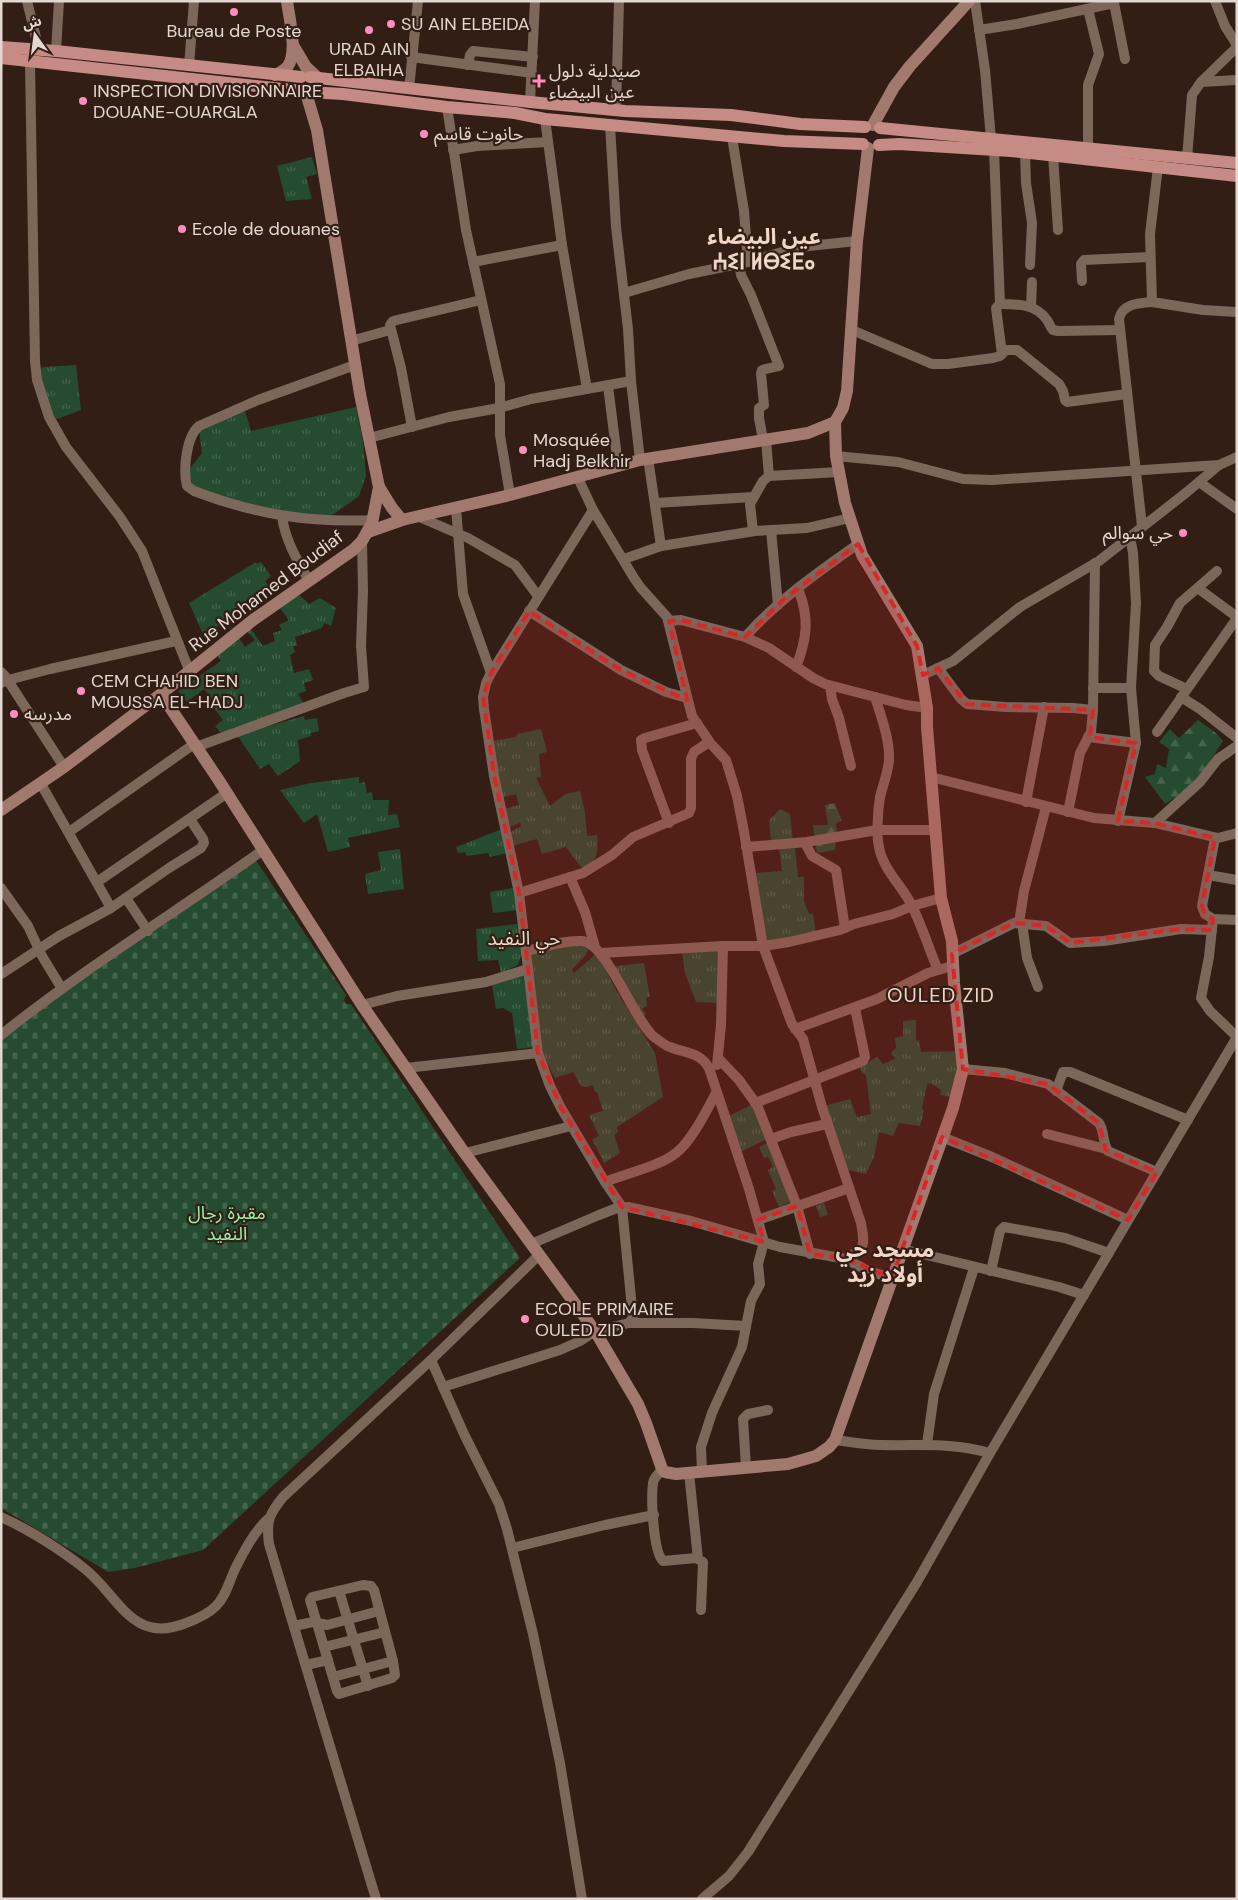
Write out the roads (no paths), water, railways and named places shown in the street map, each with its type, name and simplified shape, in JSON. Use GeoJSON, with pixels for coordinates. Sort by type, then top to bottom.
{"type":"FeatureCollection","features":[{"type":"Feature","properties":{"kind":"main road"},"geometry":{"type":"LineString","coordinates":[[1,47],[310,77],[616,110],[731,115],[800,124],[872,126],[993,145],[1025,153],[1237,176]]}},
{"type":"Feature","properties":{"kind":"main road"},"geometry":{"type":"LineString","coordinates":[[1,58],[515,113],[545,119],[732,137],[870,146],[899,144],[993,145],[1088,149],[1237,163]]}},
{"type":"Feature","properties":{"kind":"main road"},"geometry":{"type":"LineString","coordinates":[[305,92],[297,84],[310,77]]}},
{"type":"Feature","properties":{"kind":"main road"},"geometry":{"type":"LineString","coordinates":[[870,146],[882,142],[883,135],[872,126]]}},
{"type":"Feature","properties":{"kind":"main road"},"geometry":{"type":"LineString","coordinates":[[870,146],[860,137],[862,129],[872,126]]}},
{"type":"Feature","properties":{"kind":"street"},"geometry":{"type":"LineString","coordinates":[[56,51],[59,1]]}},
{"type":"Feature","properties":{"kind":"street"},"geometry":{"type":"LineString","coordinates":[[189,66],[194,1]]}},
{"type":"Feature","properties":{"kind":"street"},"geometry":{"type":"LineString","coordinates":[[275,75],[285,69],[290,63],[293,46],[287,1]]}},
{"type":"Feature","properties":{"kind":"street"},"geometry":{"type":"LineString","coordinates":[[409,89],[418,1]]}},
{"type":"Feature","properties":{"kind":"street"},"geometry":{"type":"LineString","coordinates":[[530,102],[536,1]]}},
{"type":"Feature","properties":{"kind":"street"},"geometry":{"type":"LineString","coordinates":[[616,110],[619,1]]}},
{"type":"Feature","properties":{"kind":"street"},"geometry":{"type":"LineString","coordinates":[[872,126],[894,88],[910,66],[969,1]]}},
{"type":"Feature","properties":{"kind":"street"},"geometry":{"type":"LineString","coordinates":[[975,1],[993,145],[1000,304],[996,308],[1002,354]]}},
{"type":"Feature","properties":{"kind":"street"},"geometry":{"type":"LineString","coordinates":[[1187,159],[1190,133],[1190,102],[1195,88],[1237,46],[1225,26],[1215,1]]}},
{"type":"Feature","properties":{"kind":"street"},"geometry":{"type":"LineString","coordinates":[[28,2],[39,50]]}},
{"type":"Feature","properties":{"kind":"street"},"geometry":{"type":"LineString","coordinates":[[979,30],[1017,24],[1114,3],[1125,59]]}},
{"type":"Feature","properties":{"kind":"street"},"geometry":{"type":"LineString","coordinates":[[1088,9],[1098,54],[1088,85],[1088,149]]}},
{"type":"Feature","properties":{"kind":"street"},"geometry":{"type":"LineString","coordinates":[[293,46],[310,77]]}},
{"type":"Feature","properties":{"kind":"street"},"geometry":{"type":"LineString","coordinates":[[468,65],[470,54],[473,52],[533,57]]}},
{"type":"Feature","properties":{"kind":"street"},"geometry":{"type":"LineString","coordinates":[[411,57],[532,73]]}},
{"type":"Feature","properties":{"kind":"street"},"geometry":{"type":"LineString","coordinates":[[30,62],[34,361],[37,380],[49,417],[66,447],[120,517],[142,551],[188,670]]}},
{"type":"Feature","properties":{"kind":"street"},"geometry":{"type":"LineString","coordinates":[[1201,82],[1237,80]]}},
{"type":"Feature","properties":{"kind":"street","name":"Rue Mohamed Boudiaf"},"geometry":{"type":"LineString","coordinates":[[305,92],[317,130],[351,341],[379,487],[402,520]]}},
{"type":"Feature","properties":{"kind":"street"},"geometry":{"type":"LineString","coordinates":[[447,107],[473,262],[500,384],[499,408],[503,462],[510,496]]}},
{"type":"Feature","properties":{"kind":"street"},"geometry":{"type":"LineString","coordinates":[[545,119],[562,245],[587,389]]}},
{"type":"Feature","properties":{"kind":"street"},"geometry":{"type":"LineString","coordinates":[[610,125],[616,227],[624,293],[631,381],[644,459],[655,503],[661,546]]}},
{"type":"Feature","properties":{"kind":"street"},"geometry":{"type":"LineString","coordinates":[[732,137],[744,211],[741,274],[779,366],[762,370],[761,373],[764,405],[759,408],[759,418],[769,476]]}},
{"type":"Feature","properties":{"kind":"street"},"geometry":{"type":"LineString","coordinates":[[453,150],[477,146],[548,142]]}},
{"type":"Feature","properties":{"kind":"street"},"geometry":{"type":"LineString","coordinates":[[161,694],[362,1005],[465,1153],[595,1331],[638,1404],[662,1469],[669,1474],[695,1473],[799,1462],[823,1452],[835,1440],[953,1108],[963,1068],[952,960],[952,941],[941,898],[927,708],[918,646],[875,579],[862,555],[850,518],[836,456],[835,422],[843,408],[847,391],[858,241],[870,146]]}},
{"type":"Feature","properties":{"kind":"street"},"geometry":{"type":"LineString","coordinates":[[1025,153],[1026,183],[1032,223],[1030,265]]}},
{"type":"Feature","properties":{"kind":"street"},"geometry":{"type":"LineString","coordinates":[[1053,155],[1058,230]]}},
{"type":"Feature","properties":{"kind":"street"},"geometry":{"type":"LineString","coordinates":[[1152,302],[1150,234],[1158,167]]}},
{"type":"Feature","properties":{"kind":"street"},"geometry":{"type":"LineString","coordinates":[[624,293],[689,274],[743,263],[811,245],[858,241]]}},
{"type":"Feature","properties":{"kind":"street"},"geometry":{"type":"LineString","coordinates":[[473,262],[562,245]]}},
{"type":"Feature","properties":{"kind":"street"},"geometry":{"type":"LineString","coordinates":[[1082,281],[1081,264],[1084,260],[1150,257]]}},
{"type":"Feature","properties":{"kind":"street"},"geometry":{"type":"LineString","coordinates":[[1031,307],[1032,282]]}},
{"type":"Feature","properties":{"kind":"street"},"geometry":{"type":"LineString","coordinates":[[412,427],[401,368],[390,325],[393,321],[481,300]]}},
{"type":"Feature","properties":{"kind":"street"},"geometry":{"type":"LineString","coordinates":[[1142,526],[1119,319],[1123,309],[1130,305],[1152,302],[1203,310],[1237,312]]}},
{"type":"Feature","properties":{"kind":"street"},"geometry":{"type":"LineString","coordinates":[[1000,304],[1018,304],[1031,307],[1047,320],[1053,330],[1065,332],[1120,330]]}},
{"type":"Feature","properties":{"kind":"street"},"geometry":{"type":"LineString","coordinates":[[351,341],[390,330]]}},
{"type":"Feature","properties":{"kind":"street"},"geometry":{"type":"LineString","coordinates":[[852,330],[932,364],[948,364],[993,358],[1006,350],[1018,350],[1058,384],[1067,402],[1127,394]]}},
{"type":"Feature","properties":{"kind":"street"},"geometry":{"type":"LineString","coordinates":[[356,365],[236,409],[199,426],[194,432],[187,451],[186,483],[189,488],[211,497],[282,516],[334,521],[373,520]]}},
{"type":"Feature","properties":{"kind":"street"},"geometry":{"type":"LineString","coordinates":[[369,438],[449,417],[499,408],[531,399],[631,381]]}},
{"type":"Feature","properties":{"kind":"street"},"geometry":{"type":"LineString","coordinates":[[608,386],[618,466]]}},
{"type":"Feature","properties":{"kind":"street"},"geometry":{"type":"LineString","coordinates":[[69,832],[195,745],[364,687],[361,646],[365,537],[402,520],[510,496],[644,459],[808,433],[835,422]]}},
{"type":"Feature","properties":{"kind":"street"},"geometry":{"type":"LineString","coordinates":[[836,456],[898,462],[963,479],[1011,479],[1219,464],[1237,457]]}},
{"type":"Feature","properties":{"kind":"street"},"geometry":{"type":"LineString","coordinates":[[923,674],[953,660],[1020,607],[1095,563],[1199,482],[1219,464]]}},
{"type":"Feature","properties":{"kind":"street"},"geometry":{"type":"LineString","coordinates":[[753,531],[750,504],[763,481],[769,476],[839,472]]}},
{"type":"Feature","properties":{"kind":"street"},"geometry":{"type":"LineString","coordinates":[[578,478],[593,510],[641,588],[669,620],[692,716],[709,742],[726,760],[736,796],[763,946],[792,1024],[803,1039],[827,1124],[861,1223],[865,1242],[859,1251],[846,1259]]}},
{"type":"Feature","properties":{"kind":"street"},"geometry":{"type":"LineString","coordinates":[[1199,482],[1237,509]]}},
{"type":"Feature","properties":{"kind":"street","name":"Rue Mohamed Boudiaf"},"geometry":{"type":"LineString","coordinates":[[1,810],[41,784],[161,694],[188,670],[253,620],[353,550],[365,537],[373,520],[379,487]]}},
{"type":"Feature","properties":{"kind":"street"},"geometry":{"type":"LineString","coordinates":[[655,503],[753,497]]}},
{"type":"Feature","properties":{"kind":"street"},"geometry":{"type":"LineString","coordinates":[[456,508],[463,594],[491,673]]}},
{"type":"Feature","properties":{"kind":"street"},"geometry":{"type":"LineString","coordinates":[[593,510],[491,673],[483,697],[494,776],[519,893],[538,1053],[550,1086],[605,1182],[622,1207],[634,1315],[629,1323]]}},
{"type":"Feature","properties":{"kind":"street"},"geometry":{"type":"LineString","coordinates":[[282,516],[284,529],[291,547],[309,581]]}},
{"type":"Feature","properties":{"kind":"street"},"geometry":{"type":"LineString","coordinates":[[417,516],[458,534],[515,565],[538,596]]}},
{"type":"Feature","properties":{"kind":"street"},"geometry":{"type":"LineString","coordinates":[[624,559],[661,546],[753,531],[807,528],[850,518]]}},
{"type":"Feature","properties":{"kind":"street"},"geometry":{"type":"LineString","coordinates":[[770,530],[778,605]]}},
{"type":"Feature","properties":{"kind":"street"},"geometry":{"type":"LineString","coordinates":[[1118,821],[1136,743],[1131,688],[1136,603],[1130,536]]}},
{"type":"Feature","properties":{"kind":"street"},"geometry":{"type":"LineString","coordinates":[[745,637],[757,623],[778,605],[858,544]]}},
{"type":"Feature","properties":{"kind":"street"},"geometry":{"type":"LineString","coordinates":[[1068,812],[1080,753],[1091,732],[1095,563]]}},
{"type":"Feature","properties":{"kind":"street"},"geometry":{"type":"LineString","coordinates":[[1218,571],[1180,603],[1154,650],[1154,671],[1184,693],[1200,709],[1237,738]]}},
{"type":"Feature","properties":{"kind":"street"},"geometry":{"type":"LineString","coordinates":[[1157,732],[1237,617],[1199,588]]}},
{"type":"Feature","properties":{"kind":"street"},"geometry":{"type":"LineString","coordinates":[[796,667],[805,646],[806,622],[804,605],[798,589]]}},
{"type":"Feature","properties":{"kind":"street"},"geometry":{"type":"LineString","coordinates":[[529,611],[622,670],[666,692],[687,698]]}},
{"type":"Feature","properties":{"kind":"street"},"geometry":{"type":"LineString","coordinates":[[669,620],[681,620],[745,637],[769,648],[812,678],[830,686],[927,708]]}},
{"type":"Feature","properties":{"kind":"street"},"geometry":{"type":"LineString","coordinates":[[64,767],[4,678],[176,641]]}},
{"type":"Feature","properties":{"kind":"street"},"geometry":{"type":"LineString","coordinates":[[938,668],[961,699],[967,704],[1093,710]]}},
{"type":"Feature","properties":{"kind":"street"},"geometry":{"type":"LineString","coordinates":[[830,686],[851,766]]}},
{"type":"Feature","properties":{"kind":"street"},"geometry":{"type":"LineString","coordinates":[[1092,688],[1131,688]]}},
{"type":"Feature","properties":{"kind":"street"},"geometry":{"type":"LineString","coordinates":[[875,697],[889,755],[880,799],[879,825],[877,830],[881,858],[912,906],[938,970]]}},
{"type":"Feature","properties":{"kind":"street"},"geometry":{"type":"LineString","coordinates":[[1026,802],[1044,707]]}},
{"type":"Feature","properties":{"kind":"street"},"geometry":{"type":"LineString","coordinates":[[669,822],[642,750],[641,740],[696,723]]}},
{"type":"Feature","properties":{"kind":"street"},"geometry":{"type":"LineString","coordinates":[[1088,736],[1136,743]]}},
{"type":"Feature","properties":{"kind":"street"},"geometry":{"type":"LineString","coordinates":[[519,893],[570,877],[597,866],[634,837],[684,816],[690,811],[692,756],[709,742]]}},
{"type":"Feature","properties":{"kind":"street"},"geometry":{"type":"LineString","coordinates":[[1155,823],[1200,782],[1218,759],[1237,746]]}},
{"type":"Feature","properties":{"kind":"street"},"geometry":{"type":"LineString","coordinates":[[931,777],[1094,818],[1155,823],[1215,838],[1237,833]]}},
{"type":"Feature","properties":{"kind":"street"},"geometry":{"type":"LineString","coordinates":[[41,784],[111,908]]}},
{"type":"Feature","properties":{"kind":"street"},"geometry":{"type":"LineString","coordinates":[[97,882],[227,794]]}},
{"type":"Feature","properties":{"kind":"street"},"geometry":{"type":"LineString","coordinates":[[1038,987],[1027,958],[1020,923],[1024,891],[1046,807]]}},
{"type":"Feature","properties":{"kind":"street"},"geometry":{"type":"LineString","coordinates":[[1,974],[59,936],[111,908],[203,846],[203,840],[190,819]]}},
{"type":"Feature","properties":{"kind":"street"},"geometry":{"type":"LineString","coordinates":[[746,847],[805,843],[877,830],[935,830]]}},
{"type":"Feature","properties":{"kind":"street"},"geometry":{"type":"LineString","coordinates":[[702,1899],[730,1876],[748,1852],[917,1582],[990,1453],[1237,1037],[1210,1011],[1201,998],[1213,924],[1202,910],[1203,894],[1215,838]]}},
{"type":"Feature","properties":{"kind":"street"},"geometry":{"type":"LineString","coordinates":[[805,843],[812,856],[836,872],[845,928]]}},
{"type":"Feature","properties":{"kind":"street"},"geometry":{"type":"LineString","coordinates":[[1,1036],[62,989],[263,850]]}},
{"type":"Feature","properties":{"kind":"street"},"geometry":{"type":"LineString","coordinates":[[1208,875],[1237,880]]}},
{"type":"Feature","properties":{"kind":"street"},"geometry":{"type":"LineString","coordinates":[[570,877],[598,950],[652,1035],[668,1047],[702,1058],[709,1068],[764,1242],[758,1264],[760,1284],[751,1301],[740,1355],[720,1393],[701,1447],[695,1473],[698,1559]]}},
{"type":"Feature","properties":{"kind":"street"},"geometry":{"type":"LineString","coordinates":[[1,888],[28,926],[39,950],[62,989]]}},
{"type":"Feature","properties":{"kind":"street"},"geometry":{"type":"LineString","coordinates":[[126,898],[148,931]]}},
{"type":"Feature","properties":{"kind":"street"},"geometry":{"type":"LineString","coordinates":[[526,951],[556,944],[582,941],[598,950],[763,946],[796,941],[845,928],[941,898]]}},
{"type":"Feature","properties":{"kind":"street"},"geometry":{"type":"LineString","coordinates":[[795,1029],[886,995],[938,970],[1004,927],[1020,923],[1046,926],[1070,943],[1104,941],[1237,920]]}},
{"type":"Feature","properties":{"kind":"street"},"geometry":{"type":"LineString","coordinates":[[713,1081],[718,1058],[721,1025],[723,946]]}},
{"type":"Feature","properties":{"kind":"street"},"geometry":{"type":"LineString","coordinates":[[362,1005],[397,996],[486,982],[528,969]]}},
{"type":"Feature","properties":{"kind":"street"},"geometry":{"type":"LineString","coordinates":[[755,1103],[851,1067],[864,1059],[855,1008]]}},
{"type":"Feature","properties":{"kind":"street"},"geometry":{"type":"LineString","coordinates":[[406,1068],[538,1053]]}},
{"type":"Feature","properties":{"kind":"street"},"geometry":{"type":"LineString","coordinates":[[718,1058],[739,1080],[755,1103],[798,1206],[810,1254]]}},
{"type":"Feature","properties":{"kind":"street"},"geometry":{"type":"LineString","coordinates":[[963,1068],[1005,1073],[1048,1084],[1098,1123],[1103,1129],[1106,1149]]}},
{"type":"Feature","properties":{"kind":"street"},"geometry":{"type":"LineString","coordinates":[[1056,1091],[1063,1072],[1070,1072],[1188,1120]]}},
{"type":"Feature","properties":{"kind":"street"},"geometry":{"type":"LineString","coordinates":[[605,1182],[660,1162],[676,1154],[698,1124],[716,1093]]}},
{"type":"Feature","properties":{"kind":"street"},"geometry":{"type":"LineString","coordinates":[[771,1139],[815,1125],[827,1124]]}},
{"type":"Feature","properties":{"kind":"street"},"geometry":{"type":"LineString","coordinates":[[465,1153],[572,1126]]}},
{"type":"Feature","properties":{"kind":"street"},"geometry":{"type":"LineString","coordinates":[[1047,1134],[1106,1149],[1157,1172]]}},
{"type":"Feature","properties":{"kind":"street"},"geometry":{"type":"LineString","coordinates":[[942,1137],[992,1157],[1128,1220]]}},
{"type":"Feature","properties":{"kind":"street"},"geometry":{"type":"LineString","coordinates":[[758,1220],[849,1188]]}},
{"type":"Feature","properties":{"kind":"street"},"geometry":{"type":"LineString","coordinates":[[531,1244],[581,1222],[622,1207],[691,1221],[810,1254],[846,1259],[868,1271],[892,1278]]}},
{"type":"Feature","properties":{"kind":"street"},"geometry":{"type":"LineString","coordinates":[[992,1271],[1000,1231],[1004,1227],[1065,1238],[1109,1253]]}},
{"type":"Feature","properties":{"kind":"street"},"geometry":{"type":"LineString","coordinates":[[902,1249],[1084,1295]]}},
{"type":"Feature","properties":{"kind":"street"},"geometry":{"type":"LineString","coordinates":[[1,1517],[21,1527],[84,1567],[99,1580],[127,1615],[137,1622],[170,1628],[192,1621],[215,1607],[222,1599],[235,1569],[256,1532],[283,1497],[539,1255]]}},
{"type":"Feature","properties":{"kind":"street"},"geometry":{"type":"LineString","coordinates":[[927,1444],[934,1394],[974,1268]]}},
{"type":"Feature","properties":{"kind":"street"},"geometry":{"type":"LineString","coordinates":[[443,1387],[553,1352],[580,1341],[595,1331],[629,1323],[693,1323],[746,1326]]}},
{"type":"Feature","properties":{"kind":"street"},"geometry":{"type":"LineString","coordinates":[[430,1360],[499,1504],[512,1548],[533,1634],[560,1763],[582,1899]]}},
{"type":"Feature","properties":{"kind":"street"},"geometry":{"type":"LineString","coordinates":[[746,1467],[743,1419],[748,1414],[768,1410]]}},
{"type":"Feature","properties":{"kind":"street"},"geometry":{"type":"LineString","coordinates":[[835,1440],[869,1445],[927,1444],[970,1447],[990,1453]]}},
{"type":"Feature","properties":{"kind":"street"},"geometry":{"type":"LineString","coordinates":[[662,1469],[654,1482],[654,1514],[660,1559],[669,1561],[698,1559],[704,1564],[701,1610]]}},
{"type":"Feature","properties":{"kind":"street"},"geometry":{"type":"LineString","coordinates":[[512,1548],[654,1514]]}},
{"type":"Feature","properties":{"kind":"street"},"geometry":{"type":"LineString","coordinates":[[268,1518],[269,1544],[376,1899]]}},
{"type":"Feature","properties":{"kind":"street"},"geometry":{"type":"LineString","coordinates":[[363,1585],[371,1586],[386,1632],[395,1672],[394,1677],[340,1694],[337,1691],[310,1603],[311,1598],[339,1591],[363,1585]]}},
{"type":"Feature","properties":{"kind":"street"},"geometry":{"type":"LineString","coordinates":[[339,1591],[368,1686]]}},
{"type":"Feature","properties":{"kind":"street"},"geometry":{"type":"LineString","coordinates":[[294,1626],[316,1623],[327,1625],[379,1611]]}},
{"type":"Feature","properties":{"kind":"street"},"geometry":{"type":"LineString","coordinates":[[324,1647],[386,1632]]}},
{"type":"Feature","properties":{"kind":"street"},"geometry":{"type":"LineString","coordinates":[[306,1665],[328,1660]]}},
{"type":"Feature","properties":{"kind":"street"},"geometry":{"type":"LineString","coordinates":[[333,1677],[393,1661]]}},
{"type":"Feature","properties":{"kind":"place","name":"Bureau de Poste"},"geometry":{"type":"Point","coordinates":[234,12]}},
{"type":"Feature","properties":{"kind":"place","name":"SU AIN ELBEIDA"},"geometry":{"type":"Point","coordinates":[391,24]}},
{"type":"Feature","properties":{"kind":"place","name":"URAD AIN ELBAIHA"},"geometry":{"type":"Point","coordinates":[369,30]}},
{"type":"Feature","properties":{"kind":"place","name":"صيدلية دلول عين البيضاء"},"geometry":{"type":"Point","coordinates":[539,81]}},
{"type":"Feature","properties":{"kind":"place","name":"INSPECTION DIVISIONNAIRE DOUANE-OUARGLA"},"geometry":{"type":"Point","coordinates":[83,101]}},
{"type":"Feature","properties":{"kind":"place","name":"حانوت قاسم"},"geometry":{"type":"Point","coordinates":[424,134]}},
{"type":"Feature","properties":{"kind":"place","name":"Ecole de douanes"},"geometry":{"type":"Point","coordinates":[182,229]}},
{"type":"Feature","properties":{"kind":"place","name":"Mosquée Hadj Belkhir"},"geometry":{"type":"Point","coordinates":[523,450]}},
{"type":"Feature","properties":{"kind":"place","name":"حي سوالم"},"geometry":{"type":"Point","coordinates":[1183,533]}},
{"type":"Feature","properties":{"kind":"place","name":"CEM CHAHID BEN MOUSSA EL-HADJ"},"geometry":{"type":"Point","coordinates":[81,691]}},
{"type":"Feature","properties":{"kind":"place","name":"مدرسه"},"geometry":{"type":"Point","coordinates":[14,714]}},
{"type":"Feature","properties":{"kind":"place","name":"ECOLE PRIMAIRE OULED ZID"},"geometry":{"type":"Point","coordinates":[525,1319]}},
{"type":"Feature","properties":{"kind":"district","name":"عين البيضاء ⵄⵉⵏ ⵍⴱⵉⴹⴰ"},"geometry":{"type":"Point","coordinates":[764,248]}},
{"type":"Feature","properties":{"kind":"district","name":"حي النفيد"},"geometry":{"type":"Point","coordinates":[524,938]}},
{"type":"Feature","properties":{"kind":"district","name":"OULED ZID"},"geometry":{"type":"Point","coordinates":[941,995]}},
{"type":"Feature","properties":{"kind":"district","name":"مسجد حي أولاد زيد"},"geometry":{"type":"Point","coordinates":[885,1262]}},
{"type":"Feature","properties":{"kind":"park label","name":"مقبرة رجال النفيد"},"geometry":{"type":"Point","coordinates":[227,1223]}}]}
